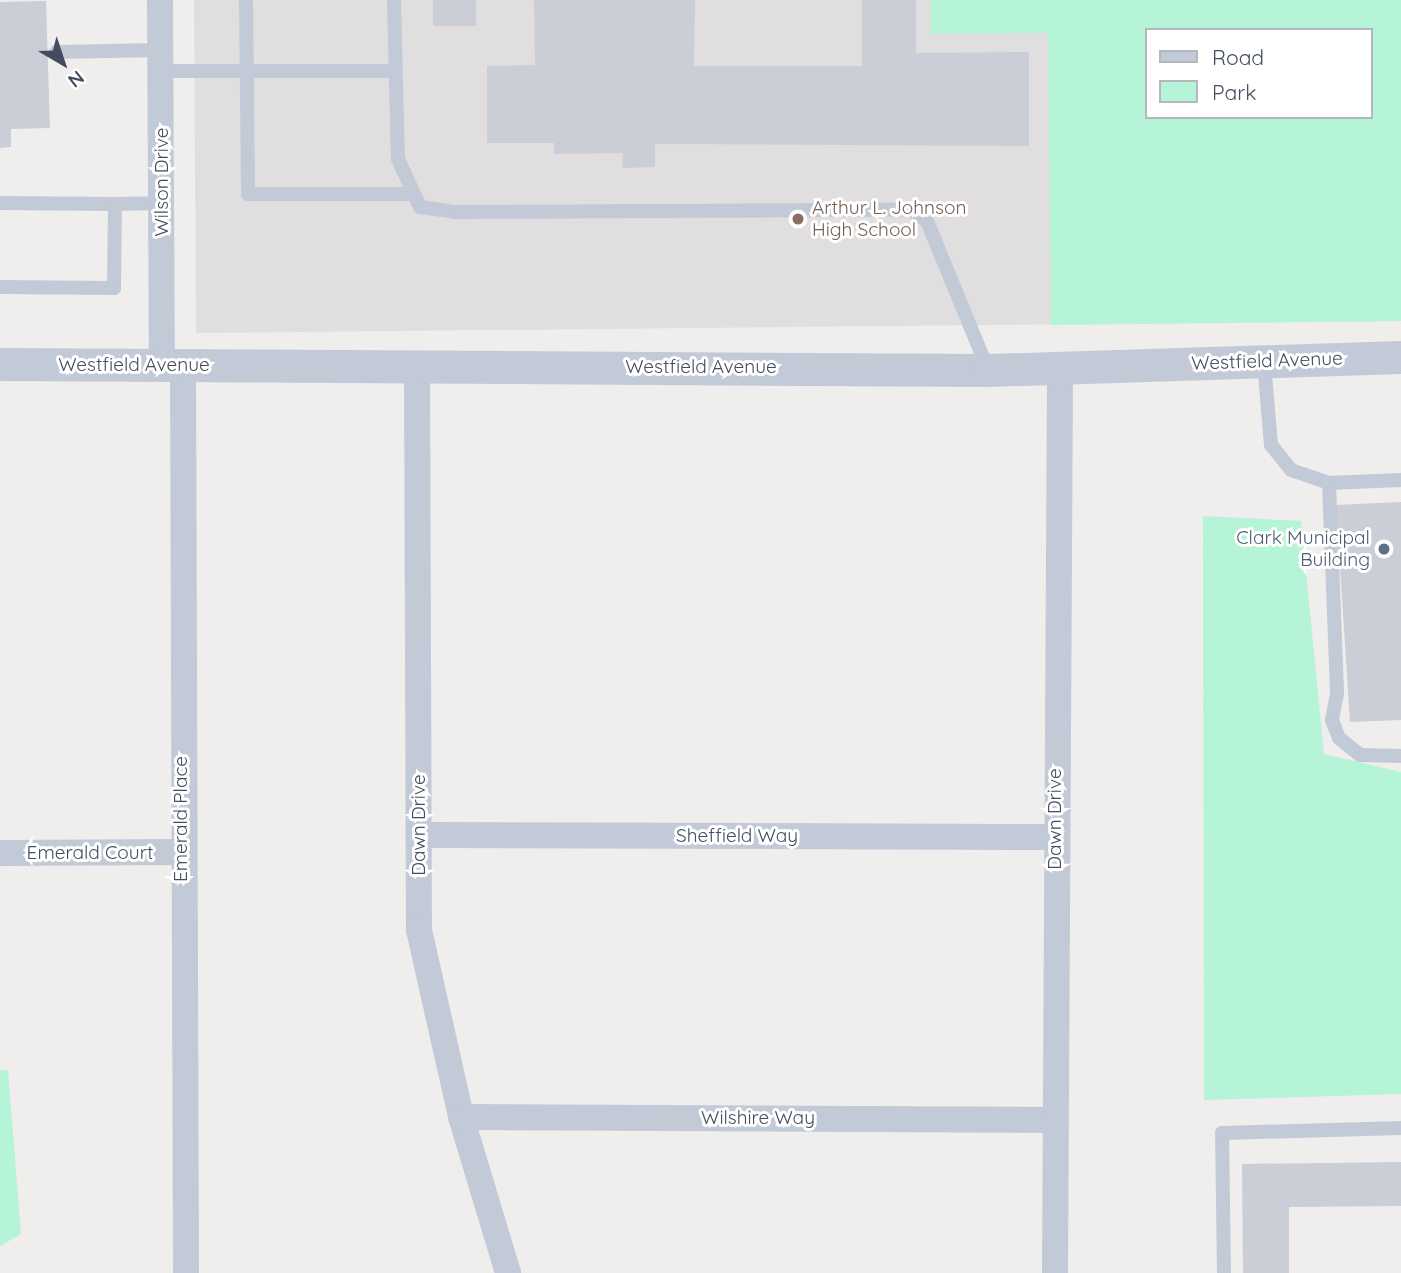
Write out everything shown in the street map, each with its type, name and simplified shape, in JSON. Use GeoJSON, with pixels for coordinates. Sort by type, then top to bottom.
{"type":"FeatureCollection","features":[{"type":"Feature","properties":{"kind":"street","name":"Wilson Drive"},"geometry":{"type":"LineString","coordinates":[[160,0],[162,203],[173,365]]}},
{"type":"Feature","properties":{"kind":"street","name":"Westfield Avenue"},"geometry":{"type":"LineString","coordinates":[[0,365],[417,365],[988,370],[1401,357]]}},
{"type":"Feature","properties":{"kind":"street","name":"Emerald Place"},"geometry":{"type":"LineString","coordinates":[[173,365],[186,1273]]}},
{"type":"Feature","properties":{"kind":"street","name":"Dawn Drive"},"geometry":{"type":"LineString","coordinates":[[417,365],[419,835],[426,982],[461,1116],[508,1273]]}},
{"type":"Feature","properties":{"kind":"street","name":"Dawn Drive"},"geometry":{"type":"LineString","coordinates":[[1055,1273],[1054,837],[1060,366]]}},
{"type":"Feature","properties":{"kind":"street","name":"Sheffield Way"},"geometry":{"type":"LineString","coordinates":[[419,835],[1054,837]]}},
{"type":"Feature","properties":{"kind":"street","name":"Emerald Court"},"geometry":{"type":"LineString","coordinates":[[0,853],[180,852]]}},
{"type":"Feature","properties":{"kind":"street","name":"Wilshire Way"},"geometry":{"type":"LineString","coordinates":[[461,1116],[1054,1120]]}},
{"type":"Feature","properties":{"kind":"lane"},"geometry":{"type":"LineString","coordinates":[[246,0],[248,194],[410,194]]}},
{"type":"Feature","properties":{"kind":"lane"},"geometry":{"type":"LineString","coordinates":[[394,0],[398,159],[410,194],[420,206],[455,212],[911,210],[927,221],[988,370]]}},
{"type":"Feature","properties":{"kind":"lane"},"geometry":{"type":"LineString","coordinates":[[56,52],[161,60],[246,71],[395,71]]}},
{"type":"Feature","properties":{"kind":"lane"},"geometry":{"type":"LineString","coordinates":[[0,203],[162,203]]}},
{"type":"Feature","properties":{"kind":"lane"},"geometry":{"type":"LineString","coordinates":[[0,287],[114,288],[115,204]]}},
{"type":"Feature","properties":{"kind":"lane"},"geometry":{"type":"LineString","coordinates":[[1264,362],[1270,445],[1291,470],[1329,483],[1401,480]]}},
{"type":"Feature","properties":{"kind":"lane"},"geometry":{"type":"LineString","coordinates":[[1329,483],[1337,694],[1332,720],[1339,738],[1360,755],[1401,756]]}},
{"type":"Feature","properties":{"kind":"lane"},"geometry":{"type":"LineString","coordinates":[[1224,1273],[1222,1133],[1401,1128]]}},
{"type":"Feature","properties":{"kind":"shaded area","name":"Arthur L. Johnson High School"},"geometry":{"type":"Polygon","coordinates":[[[194,0],[1401,0],[1401,321],[196,333],[194,0]]]}},
{"type":"Feature","properties":{"kind":"green space"},"geometry":{"type":"Polygon","coordinates":[[[931,0],[1401,0],[1401,321],[1051,325],[1048,33],[931,34],[931,0]]]}},
{"type":"Feature","properties":{"kind":"green space"},"geometry":{"type":"Polygon","coordinates":[[[1203,516],[1301,521],[1324,754],[1401,772],[1401,1094],[1204,1100],[1203,516]]]}},
{"type":"Feature","properties":{"kind":"green space"},"geometry":{"type":"Polygon","coordinates":[[[8,1070],[21,1234],[0,1246],[0,1071],[8,1070]]]}},
{"type":"Feature","properties":{"kind":"building"},"geometry":{"type":"Polygon","coordinates":[[[433,0],[476,0],[476,26],[433,26],[433,0]]]}},
{"type":"Feature","properties":{"kind":"building"},"geometry":{"type":"Polygon","coordinates":[[[534,0],[695,0],[694,66],[862,66],[862,0],[916,0],[916,53],[1029,52],[1029,146],[655,144],[655,167],[622,168],[623,153],[554,154],[554,143],[487,143],[487,66],[535,65],[534,0]]]}},
{"type":"Feature","properties":{"kind":"building"},"geometry":{"type":"Polygon","coordinates":[[[46,1],[50,128],[11,129],[11,147],[0,148],[0,2],[46,1]]]}},
{"type":"Feature","properties":{"kind":"building"},"geometry":{"type":"Polygon","coordinates":[[[1401,502],[1401,720],[1350,722],[1336,505],[1401,502]]]}},
{"type":"Feature","properties":{"kind":"building"},"geometry":{"type":"Polygon","coordinates":[[[1401,1162],[1401,1206],[1289,1207],[1289,1273],[1243,1273],[1242,1164],[1401,1162]]]}},
{"type":"Feature","properties":{"kind":"place","name":"Arthur L. Johnson High School"},"geometry":{"type":"Point","coordinates":[798,219]}},
{"type":"Feature","properties":{"kind":"place","name":"Clark Municipal Building"},"geometry":{"type":"Point","coordinates":[1384,549]}}]}
